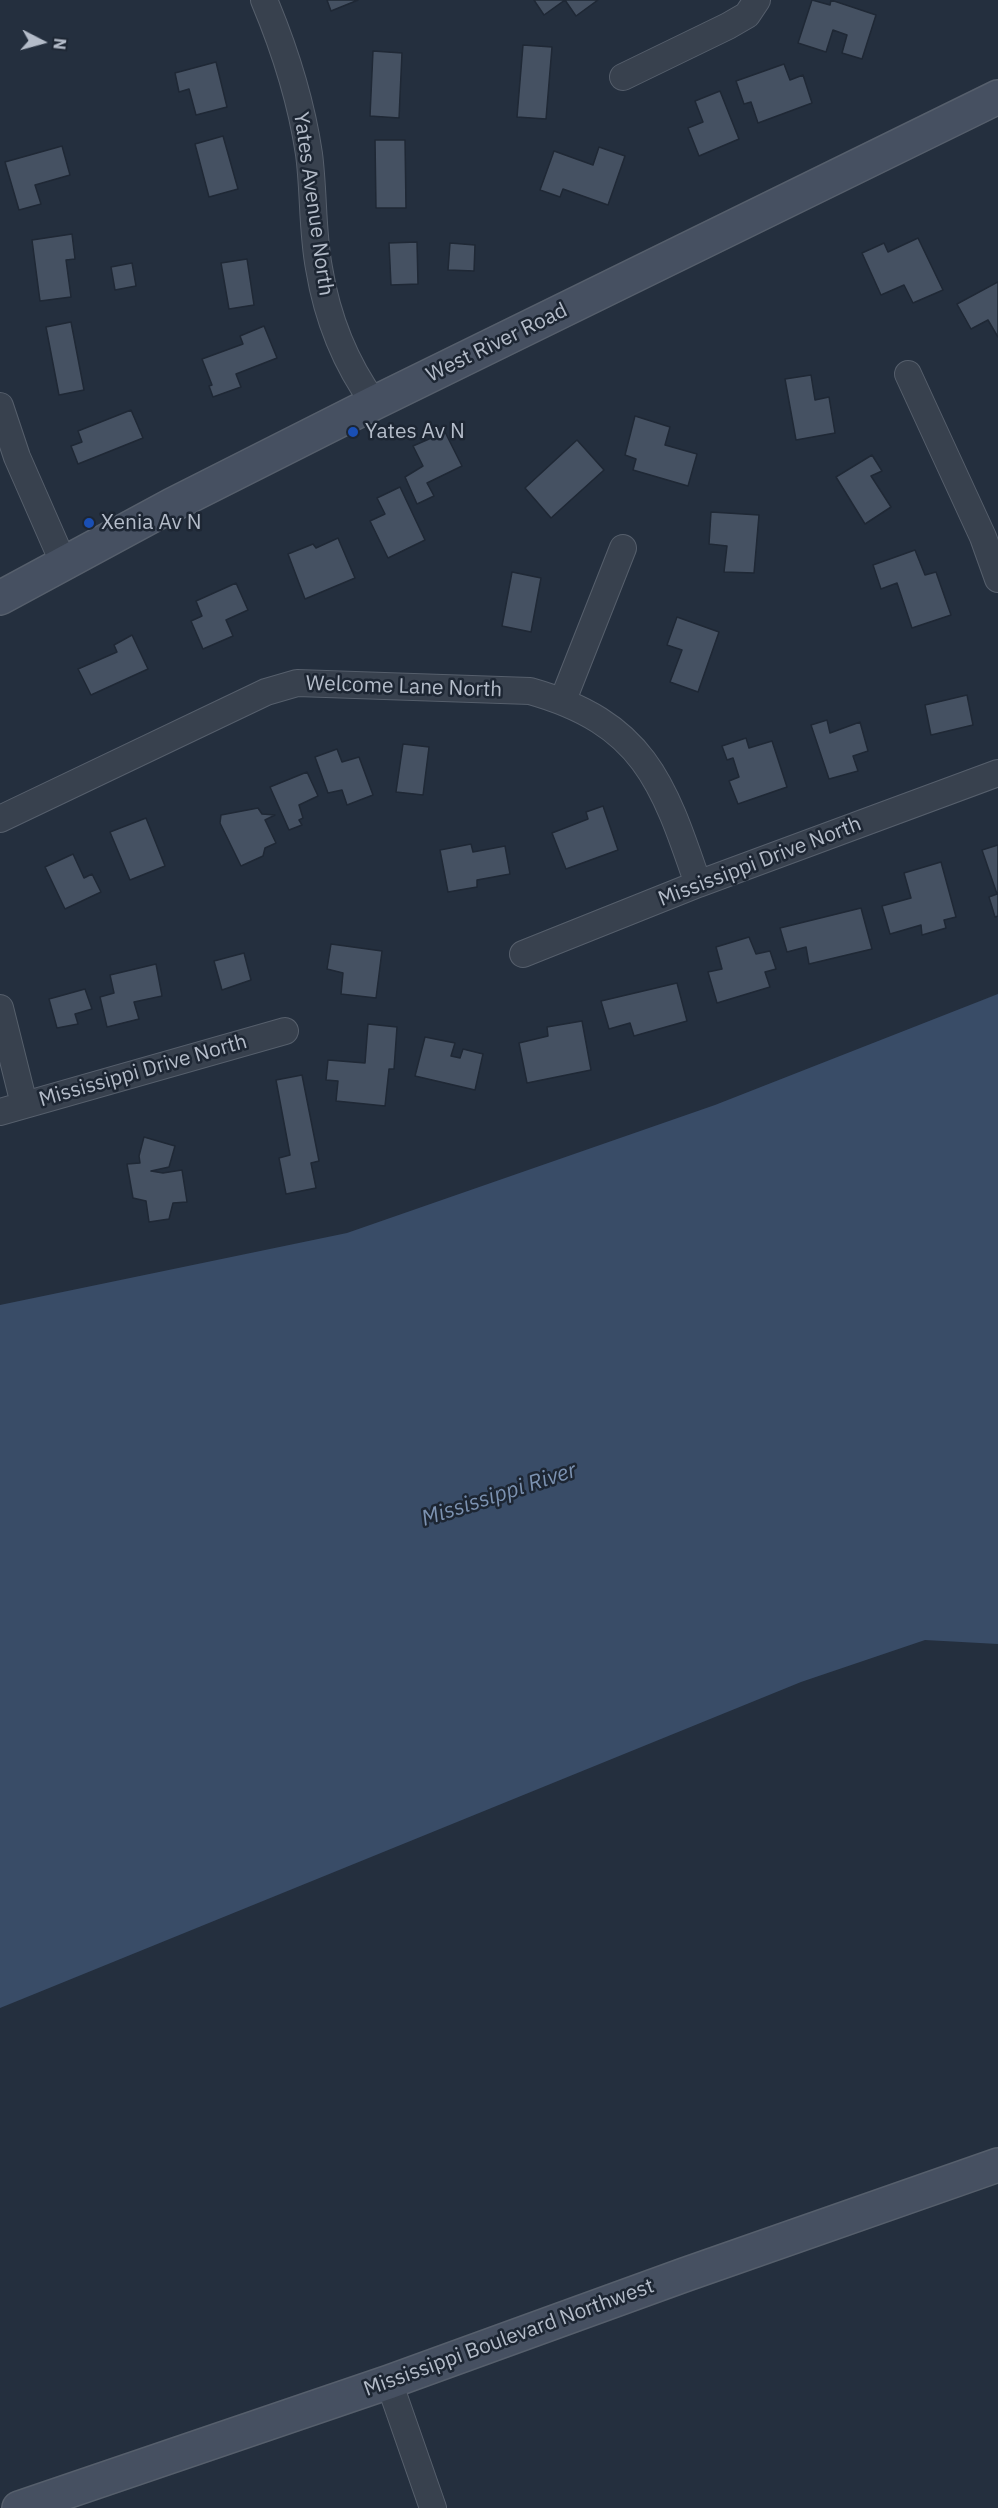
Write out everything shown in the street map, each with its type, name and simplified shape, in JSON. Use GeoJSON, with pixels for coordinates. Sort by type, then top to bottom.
{"type":"FeatureCollection","features":[{"type":"Feature","properties":{"kind":"main road","name":"West River Road"},"geometry":{"type":"LineString","coordinates":[[0,598],[63,562],[374,403],[998,97]]}},
{"type":"Feature","properties":{"kind":"main road","name":"Mississippi Boulevard Northwest"},"geometry":{"type":"LineString","coordinates":[[19,2508],[389,2382],[998,2165]]}},
{"type":"Feature","properties":{"kind":"street","name":"Yates Avenue North"},"geometry":{"type":"LineString","coordinates":[[264,0],[286,56],[304,124],[318,267],[326,303],[340,344],[358,381],[374,403]]}},
{"type":"Feature","properties":{"kind":"street"},"geometry":{"type":"LineString","coordinates":[[623,77],[728,26],[747,15],[757,0]]}},
{"type":"Feature","properties":{"kind":"street"},"geometry":{"type":"LineString","coordinates":[[908,374],[983,537],[998,579]]}},
{"type":"Feature","properties":{"kind":"street"},"geometry":{"type":"LineString","coordinates":[[0,406],[17,458],[63,562]]}},
{"type":"Feature","properties":{"kind":"street"},"geometry":{"type":"LineString","coordinates":[[563,700],[623,548]]}},
{"type":"Feature","properties":{"kind":"street","name":"Welcome Lane North"},"geometry":{"type":"LineString","coordinates":[[0,819],[266,692],[297,684],[530,691],[563,700],[606,724],[636,749],[675,817],[698,884]]}},
{"type":"Feature","properties":{"kind":"street","name":"Mississippi Drive North"},"geometry":{"type":"LineString","coordinates":[[523,954],[698,884],[998,773]]}},
{"type":"Feature","properties":{"kind":"street"},"geometry":{"type":"LineString","coordinates":[[0,1008],[24,1104]]}},
{"type":"Feature","properties":{"kind":"street","name":"Mississippi Drive North"},"geometry":{"type":"LineString","coordinates":[[0,1112],[285,1031]]}},
{"type":"Feature","properties":{"kind":"street"},"geometry":{"type":"LineString","coordinates":[[389,2382],[433,2508]]}},
{"type":"Feature","properties":{"kind":"water","name":"Mississippi River"},"geometry":{"type":"Polygon","coordinates":[[[998,994],[998,1644],[925,1640],[801,1682],[0,2008],[0,1305],[347,1233],[715,1105],[998,994]]]}},
{"type":"Feature","properties":{"kind":"building"},"geometry":{"type":"Polygon","coordinates":[[[327,0],[358,0],[331,11],[327,0]]]}},
{"type":"Feature","properties":{"kind":"building"},"geometry":{"type":"Polygon","coordinates":[[[534,0],[565,0],[544,15],[534,0]]]}},
{"type":"Feature","properties":{"kind":"building"},"geometry":{"type":"Polygon","coordinates":[[[565,0],[598,0],[576,16],[565,0]]]}},
{"type":"Feature","properties":{"kind":"building"},"geometry":{"type":"Polygon","coordinates":[[[812,0],[830,5],[831,0],[876,15],[862,59],[842,53],[847,35],[833,30],[826,52],[798,43],[812,0]]]}},
{"type":"Feature","properties":{"kind":"building"},"geometry":{"type":"Polygon","coordinates":[[[523,45],[552,47],[546,119],[517,117],[523,45]]]}},
{"type":"Feature","properties":{"kind":"building"},"geometry":{"type":"Polygon","coordinates":[[[373,51],[402,53],[399,118],[370,116],[373,51]]]}},
{"type":"Feature","properties":{"kind":"building"},"geometry":{"type":"Polygon","coordinates":[[[216,62],[227,107],[196,115],[189,89],[179,92],[175,73],[216,62]]]}},
{"type":"Feature","properties":{"kind":"building"},"geometry":{"type":"Polygon","coordinates":[[[784,64],[790,80],[803,75],[812,103],[758,123],[751,102],[744,104],[736,81],[784,64]]]}},
{"type":"Feature","properties":{"kind":"building"},"geometry":{"type":"Polygon","coordinates":[[[720,91],[739,139],[699,156],[688,128],[703,122],[695,101],[720,91]]]}},
{"type":"Feature","properties":{"kind":"building"},"geometry":{"type":"Polygon","coordinates":[[[223,136],[238,189],[209,197],[195,144],[223,136]]]}},
{"type":"Feature","properties":{"kind":"building"},"geometry":{"type":"Polygon","coordinates":[[[375,140],[405,140],[406,208],[376,208],[375,140]]]}},
{"type":"Feature","properties":{"kind":"building"},"geometry":{"type":"Polygon","coordinates":[[[62,146],[70,175],[35,185],[41,204],[19,210],[5,162],[62,146]]]}},
{"type":"Feature","properties":{"kind":"building"},"geometry":{"type":"Polygon","coordinates":[[[599,147],[625,156],[608,205],[563,189],[560,197],[540,190],[554,151],[593,165],[599,147]]]}},
{"type":"Feature","properties":{"kind":"building"},"geometry":{"type":"Polygon","coordinates":[[[72,234],[75,259],[66,260],[71,297],[40,301],[32,240],[72,234]]]}},
{"type":"Feature","properties":{"kind":"building"},"geometry":{"type":"Polygon","coordinates":[[[918,238],[943,290],[913,303],[904,285],[881,295],[862,253],[884,243],[888,252],[918,238]]]}},
{"type":"Feature","properties":{"kind":"building"},"geometry":{"type":"Polygon","coordinates":[[[417,242],[418,284],[391,285],[389,243],[417,242]]]}},
{"type":"Feature","properties":{"kind":"building"},"geometry":{"type":"Polygon","coordinates":[[[450,243],[475,245],[474,271],[448,270],[450,243]]]}},
{"type":"Feature","properties":{"kind":"building"},"geometry":{"type":"Polygon","coordinates":[[[247,259],[254,305],[229,309],[221,263],[247,259]]]}},
{"type":"Feature","properties":{"kind":"building"},"geometry":{"type":"Polygon","coordinates":[[[132,263],[136,286],[115,290],[111,267],[132,263]]]}},
{"type":"Feature","properties":{"kind":"building"},"geometry":{"type":"Polygon","coordinates":[[[998,282],[998,337],[988,320],[971,329],[957,304],[998,282]]]}},
{"type":"Feature","properties":{"kind":"building"},"geometry":{"type":"Polygon","coordinates":[[[71,322],[84,390],[59,395],[46,327],[71,322]]]}},
{"type":"Feature","properties":{"kind":"building"},"geometry":{"type":"Polygon","coordinates":[[[264,326],[277,358],[236,374],[241,387],[213,397],[209,386],[212,385],[202,359],[243,344],[240,336],[264,326]]]}},
{"type":"Feature","properties":{"kind":"building"},"geometry":{"type":"Polygon","coordinates":[[[811,375],[815,400],[829,397],[835,433],[796,440],[785,379],[811,375]]]}},
{"type":"Feature","properties":{"kind":"building"},"geometry":{"type":"Polygon","coordinates":[[[131,410],[143,438],[78,464],[71,446],[82,442],[78,431],[131,410]]]}},
{"type":"Feature","properties":{"kind":"building"},"geometry":{"type":"Polygon","coordinates":[[[635,416],[670,427],[665,445],[697,454],[688,486],[633,470],[636,459],[625,455],[635,416]]]}},
{"type":"Feature","properties":{"kind":"building"},"geometry":{"type":"Polygon","coordinates":[[[445,432],[462,466],[427,483],[434,496],[417,504],[405,477],[423,466],[413,446],[445,432]]]}},
{"type":"Feature","properties":{"kind":"building"},"geometry":{"type":"Polygon","coordinates":[[[577,440],[604,470],[551,518],[525,488],[577,440]]]}},
{"type":"Feature","properties":{"kind":"building"},"geometry":{"type":"Polygon","coordinates":[[[872,455],[882,471],[871,476],[891,507],[865,524],[836,477],[872,455]]]}},
{"type":"Feature","properties":{"kind":"building"},"geometry":{"type":"Polygon","coordinates":[[[400,487],[425,540],[388,558],[370,521],[385,514],[377,498],[400,487]]]}},
{"type":"Feature","properties":{"kind":"building"},"geometry":{"type":"Polygon","coordinates":[[[711,512],[759,515],[754,573],[724,572],[727,546],[709,544],[711,512]]]}},
{"type":"Feature","properties":{"kind":"building"},"geometry":{"type":"Polygon","coordinates":[[[338,538],[355,578],[305,599],[288,554],[313,544],[316,548],[338,538]]]}},
{"type":"Feature","properties":{"kind":"building"},"geometry":{"type":"Polygon","coordinates":[[[915,550],[925,575],[936,572],[951,615],[912,628],[897,583],[881,589],[873,565],[915,550]]]}},
{"type":"Feature","properties":{"kind":"building"},"geometry":{"type":"Polygon","coordinates":[[[512,572],[541,578],[531,632],[502,626],[512,572]]]}},
{"type":"Feature","properties":{"kind":"building"},"geometry":{"type":"Polygon","coordinates":[[[236,583],[248,610],[226,620],[233,636],[203,649],[191,621],[202,616],[196,601],[236,583]]]}},
{"type":"Feature","properties":{"kind":"building"},"geometry":{"type":"Polygon","coordinates":[[[677,617],[719,632],[698,692],[670,682],[682,650],[667,645],[677,617]]]}},
{"type":"Feature","properties":{"kind":"building"},"geometry":{"type":"Polygon","coordinates":[[[132,635],[148,669],[91,695],[78,669],[117,652],[114,645],[132,635]]]}},
{"type":"Feature","properties":{"kind":"building"},"geometry":{"type":"Polygon","coordinates":[[[967,695],[973,725],[931,735],[925,705],[967,695]]]}},
{"type":"Feature","properties":{"kind":"building"},"geometry":{"type":"Polygon","coordinates":[[[827,720],[830,733],[860,722],[868,751],[853,756],[858,771],[829,779],[811,725],[827,720]]]}},
{"type":"Feature","properties":{"kind":"building"},"geometry":{"type":"Polygon","coordinates":[[[746,738],[749,748],[772,741],[787,787],[738,804],[729,781],[739,777],[733,758],[727,760],[722,746],[746,738]]]}},
{"type":"Feature","properties":{"kind":"building"},"geometry":{"type":"Polygon","coordinates":[[[403,744],[429,747],[423,795],[396,792],[403,744]]]}},
{"type":"Feature","properties":{"kind":"building"},"geometry":{"type":"Polygon","coordinates":[[[337,749],[342,762],[359,757],[373,795],[347,805],[342,790],[328,793],[315,757],[337,749]]]}},
{"type":"Feature","properties":{"kind":"building"},"geometry":{"type":"Polygon","coordinates":[[[307,772],[318,796],[299,805],[303,818],[299,820],[302,825],[289,830],[270,787],[307,772]]]}},
{"type":"Feature","properties":{"kind":"building"},"geometry":{"type":"Polygon","coordinates":[[[603,806],[618,850],[566,869],[552,833],[588,819],[586,812],[603,806]]]}},
{"type":"Feature","properties":{"kind":"building"},"geometry":{"type":"Polygon","coordinates":[[[258,808],[262,814],[275,815],[265,820],[276,843],[265,848],[263,856],[241,866],[220,823],[221,815],[258,808]]]}},
{"type":"Feature","properties":{"kind":"building"},"geometry":{"type":"Polygon","coordinates":[[[146,818],[165,866],[130,880],[110,832],[146,818]]]}},
{"type":"Feature","properties":{"kind":"building"},"geometry":{"type":"Polygon","coordinates":[[[471,844],[473,852],[505,846],[510,874],[477,880],[477,887],[448,892],[440,850],[471,844]]]}},
{"type":"Feature","properties":{"kind":"building"},"geometry":{"type":"Polygon","coordinates":[[[998,845],[998,916],[995,917],[989,897],[997,894],[982,850],[998,845]]]}},
{"type":"Feature","properties":{"kind":"building"},"geometry":{"type":"Polygon","coordinates":[[[73,854],[84,878],[92,874],[101,892],[65,909],[45,867],[73,854]]]}},
{"type":"Feature","properties":{"kind":"building"},"geometry":{"type":"Polygon","coordinates":[[[941,862],[956,917],[944,920],[946,928],[922,935],[921,925],[890,934],[882,906],[911,898],[904,873],[941,862]]]}},
{"type":"Feature","properties":{"kind":"building"},"geometry":{"type":"Polygon","coordinates":[[[861,908],[872,949],[809,964],[806,947],[787,952],[780,928],[861,908]]]}},
{"type":"Feature","properties":{"kind":"building"},"geometry":{"type":"Polygon","coordinates":[[[749,937],[756,954],[770,951],[776,969],[765,972],[770,987],[717,1003],[708,972],[722,969],[716,947],[749,937]]]}},
{"type":"Feature","properties":{"kind":"building"},"geometry":{"type":"Polygon","coordinates":[[[331,944],[382,951],[376,998],[341,994],[343,973],[327,969],[331,944]]]}},
{"type":"Feature","properties":{"kind":"building"},"geometry":{"type":"Polygon","coordinates":[[[244,953],[251,980],[222,990],[214,961],[244,953]]]}},
{"type":"Feature","properties":{"kind":"building"},"geometry":{"type":"Polygon","coordinates":[[[156,964],[162,996],[134,1002],[139,1019],[107,1027],[100,997],[114,993],[110,975],[156,964]]]}},
{"type":"Feature","properties":{"kind":"building"},"geometry":{"type":"Polygon","coordinates":[[[677,983],[687,1021],[634,1036],[630,1023],[609,1029],[601,1001],[677,983]]]}},
{"type":"Feature","properties":{"kind":"building"},"geometry":{"type":"Polygon","coordinates":[[[85,989],[92,1009],[75,1014],[78,1024],[57,1028],[49,999],[85,989]]]}},
{"type":"Feature","properties":{"kind":"building"},"geometry":{"type":"Polygon","coordinates":[[[582,1021],[591,1070],[527,1083],[519,1043],[548,1036],[547,1027],[582,1021]]]}},
{"type":"Feature","properties":{"kind":"building"},"geometry":{"type":"Polygon","coordinates":[[[368,1024],[397,1027],[394,1069],[389,1069],[385,1106],[336,1101],[338,1081],[326,1080],[328,1060],[365,1063],[368,1024]]]}},
{"type":"Feature","properties":{"kind":"building"},"geometry":{"type":"Polygon","coordinates":[[[425,1037],[455,1043],[451,1056],[460,1058],[463,1049],[483,1054],[475,1090],[415,1076],[425,1037]]]}},
{"type":"Feature","properties":{"kind":"building"},"geometry":{"type":"Polygon","coordinates":[[[302,1075],[319,1161],[311,1163],[316,1188],[286,1194],[279,1158],[290,1155],[276,1080],[302,1075]]]}},
{"type":"Feature","properties":{"kind":"building"},"geometry":{"type":"Polygon","coordinates":[[[144,1137],[175,1146],[169,1167],[151,1171],[163,1173],[182,1170],[187,1202],[173,1203],[169,1219],[149,1222],[146,1201],[133,1198],[127,1164],[140,1163],[139,1156],[144,1137]]]}},
{"type":"Feature","properties":{"kind":"place","name":"Yates Av N"},"geometry":{"type":"Point","coordinates":[353,432]}},
{"type":"Feature","properties":{"kind":"place","name":"Xenia Av N"},"geometry":{"type":"Point","coordinates":[89,523]}}]}
